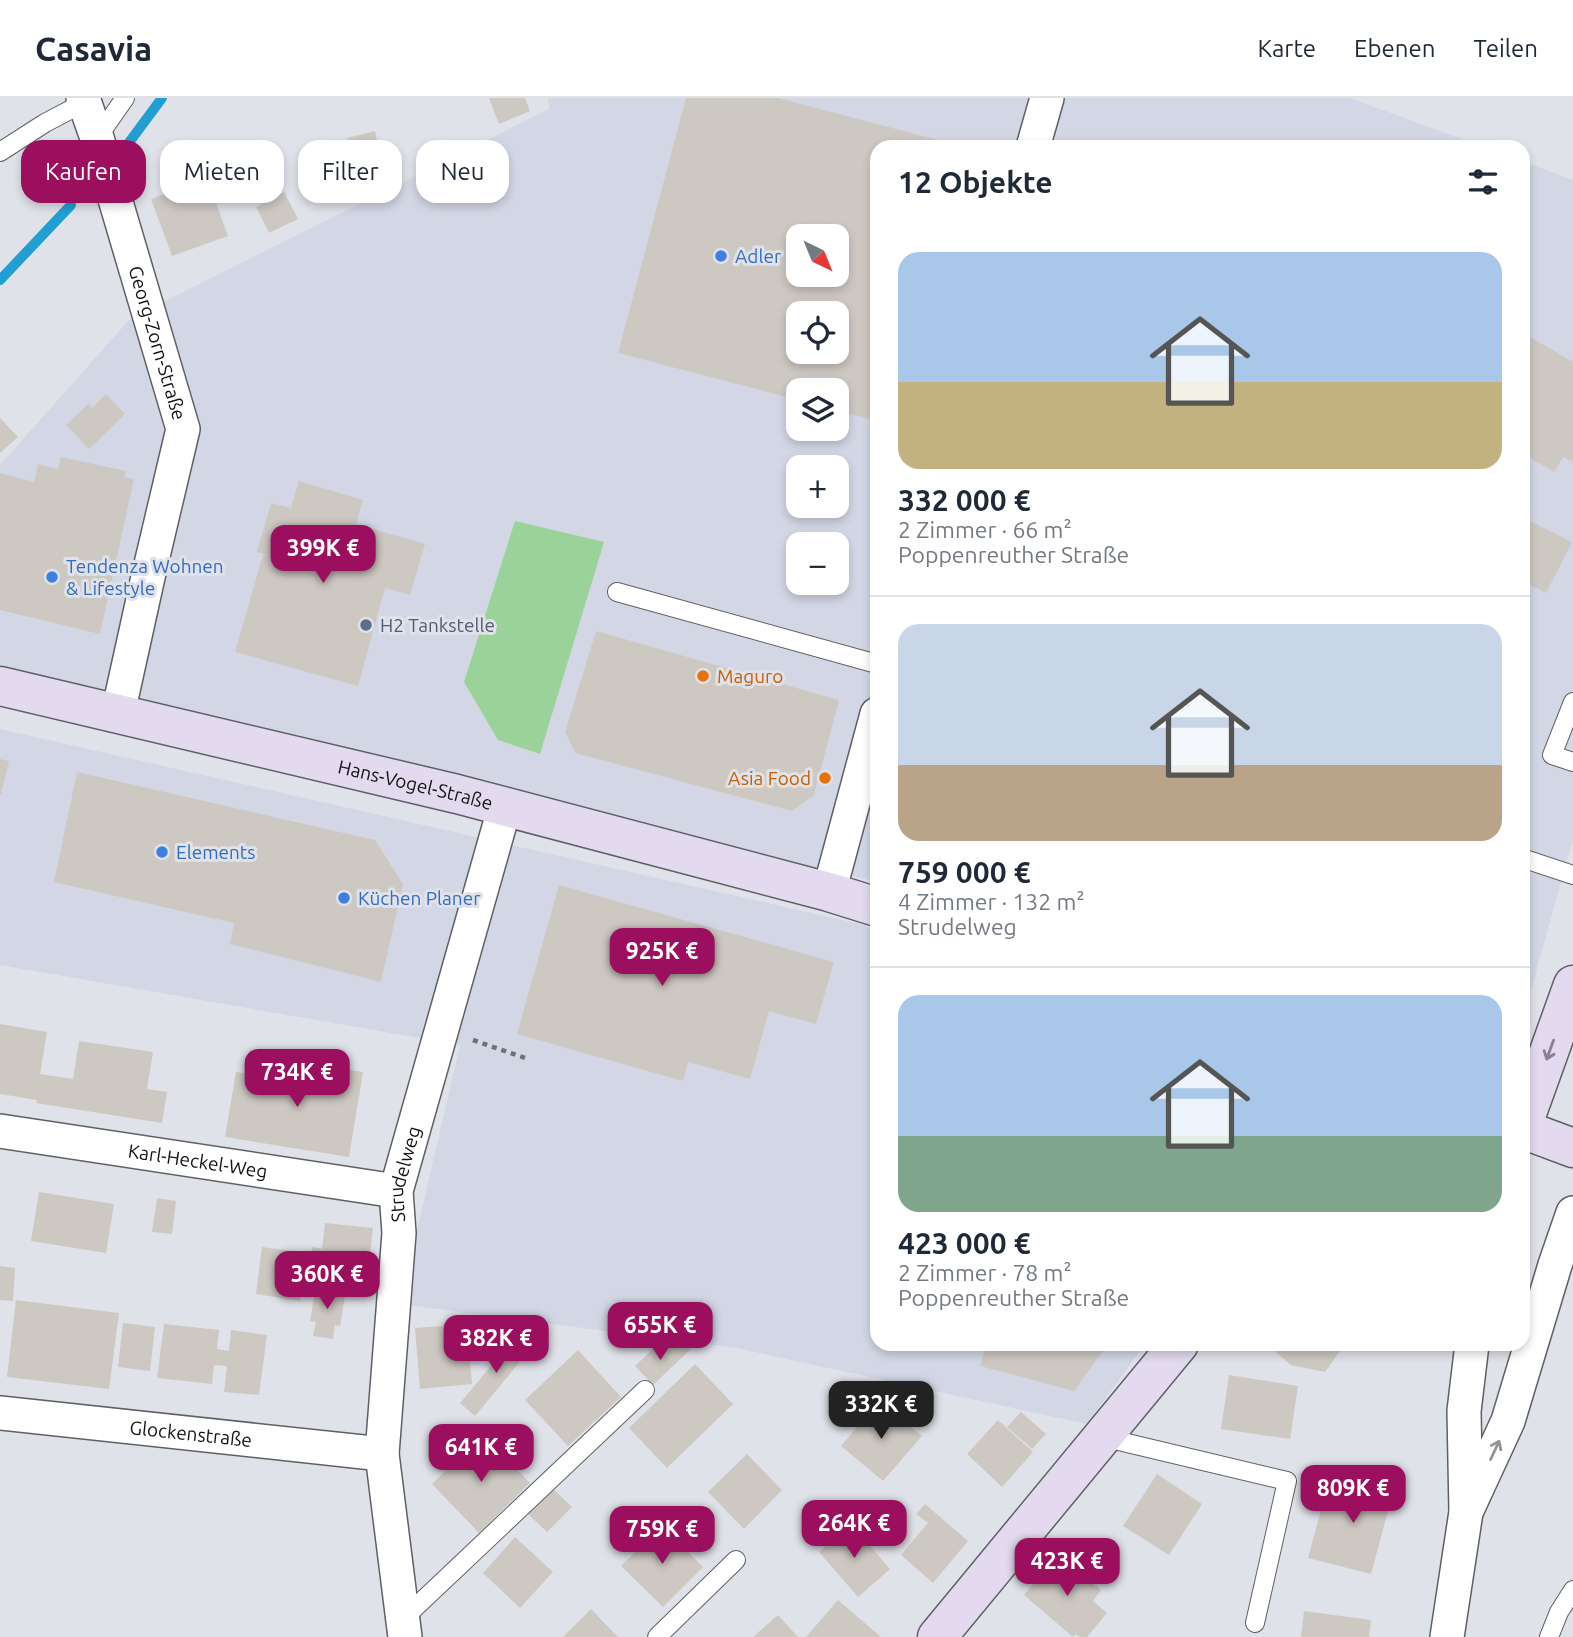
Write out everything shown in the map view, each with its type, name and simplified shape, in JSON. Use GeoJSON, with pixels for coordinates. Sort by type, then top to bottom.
{"type":"FeatureCollection","features":[{"type":"Feature","properties":{"kind":"main road","name":"Hans-Vogel-Straße"},"geometry":{"type":"LineString","coordinates":[[0,686],[505,806],[870,905]]}},
{"type":"Feature","properties":{"kind":"main road"},"geometry":{"type":"LineString","coordinates":[[1530,1106],[1573,985]]}},
{"type":"Feature","properties":{"kind":"main road"},"geometry":{"type":"LineString","coordinates":[[1530,1131],[1573,1148]]}},
{"type":"Feature","properties":{"kind":"main road"},"geometry":{"type":"LineString","coordinates":[[937,1637],[1173,1351]]}},
{"type":"Feature","properties":{"kind":"street"},"geometry":{"type":"LineString","coordinates":[[1035,140],[1046,98]]}},
{"type":"Feature","properties":{"kind":"street","name":"Georg-Zorn-Straße"},"geometry":{"type":"LineString","coordinates":[[84,100],[183,429],[118,713]]}},
{"type":"Feature","properties":{"kind":"street"},"geometry":{"type":"LineString","coordinates":[[829,892],[870,740]]}},
{"type":"Feature","properties":{"kind":"street","name":"Strudelweg"},"geometry":{"type":"LineString","coordinates":[[404,1628],[383,1454],[398,1233],[396,1191],[505,806]]}},
{"type":"Feature","properties":{"kind":"street","name":"Karl-Heckel-Weg"},"geometry":{"type":"LineString","coordinates":[[0,1131],[396,1191]]}},
{"type":"Feature","properties":{"kind":"street"},"geometry":{"type":"LineString","coordinates":[[1530,1348],[1573,1213]]}},
{"type":"Feature","properties":{"kind":"street"},"geometry":{"type":"LineString","coordinates":[[1447,1637],[1466,1512],[1464,1411],[1471,1351]]}},
{"type":"Feature","properties":{"kind":"street"},"geometry":{"type":"LineString","coordinates":[[1466,1512],[1508,1421],[1529,1351]]}},
{"type":"Feature","properties":{"kind":"street","name":"Glockenstraße"},"geometry":{"type":"LineString","coordinates":[[0,1413],[383,1454]]}},
{"type":"Feature","properties":{"kind":"lane"},"geometry":{"type":"LineString","coordinates":[[97,138],[125,98]]}},
{"type":"Feature","properties":{"kind":"lane"},"geometry":{"type":"LineString","coordinates":[[0,152],[84,100]]}},
{"type":"Feature","properties":{"kind":"lane"},"geometry":{"type":"LineString","coordinates":[[617,592],[870,662]]}},
{"type":"Feature","properties":{"kind":"lane"},"geometry":{"type":"LineString","coordinates":[[1573,702],[1552,755],[1573,762]]}},
{"type":"Feature","properties":{"kind":"lane"},"geometry":{"type":"LineString","coordinates":[[1530,861],[1573,875]]}},
{"type":"Feature","properties":{"kind":"lane"},"geometry":{"type":"LineString","coordinates":[[404,1628],[645,1390]]}},
{"type":"Feature","properties":{"kind":"lane"},"geometry":{"type":"LineString","coordinates":[[1102,1437],[1287,1481],[1255,1623]]}},
{"type":"Feature","properties":{"kind":"lane"},"geometry":{"type":"LineString","coordinates":[[657,1637],[736,1560]]}},
{"type":"Feature","properties":{"kind":"lane"},"geometry":{"type":"LineString","coordinates":[[1549,1637],[1559,1612],[1573,1590]]}},
{"type":"Feature","properties":{"kind":"path"},"geometry":{"type":"LineString","coordinates":[[442,1028],[524,1058]]}},
{"type":"Feature","properties":{"kind":"shaded area"},"geometry":{"type":"Polygon","coordinates":[[[548,98],[1350,98],[1465,140],[870,140],[870,880],[0,669],[0,465],[130,319],[361,203],[402,203],[402,183],[416,176],[416,203],[509,203],[509,140],[487,140],[549,109],[548,98]]]}},
{"type":"Feature","properties":{"kind":"shaded area"},"geometry":{"type":"Polygon","coordinates":[[[1530,164],[1573,180],[1573,839],[1530,994],[1530,164]]]}},
{"type":"Feature","properties":{"kind":"shaded area"},"geometry":{"type":"Polygon","coordinates":[[[0,729],[860,924],[870,928],[870,1351],[1140,1351],[1087,1424],[736,1348],[400,1304],[460,1045],[0,965],[0,729]]]}},
{"type":"Feature","properties":{"kind":"green space"},"geometry":{"type":"Polygon","coordinates":[[[515,521],[604,542],[540,754],[498,740],[464,682],[515,521]]]}},
{"type":"Feature","properties":{"kind":"building"},"geometry":{"type":"Polygon","coordinates":[[[489,98],[525,98],[530,111],[499,124],[489,98]]]}},
{"type":"Feature","properties":{"kind":"building","name":"Adler"},"geometry":{"type":"Polygon","coordinates":[[[686,98],[778,98],[938,140],[870,140],[870,419],[849,413],[849,378],[786,378],[786,397],[618,353],[686,98]]]}},
{"type":"Feature","properties":{"kind":"building"},"geometry":{"type":"Polygon","coordinates":[[[375,131],[377,140],[348,140],[375,131]]]}},
{"type":"Feature","properties":{"kind":"building"},"geometry":{"type":"Polygon","coordinates":[[[284,192],[298,219],[269,233],[256,207],[263,203],[284,203],[284,192]]]}},
{"type":"Feature","properties":{"kind":"building"},"geometry":{"type":"Polygon","coordinates":[[[160,196],[160,203],[216,203],[228,236],[172,256],[151,199],[160,196]]]}},
{"type":"Feature","properties":{"kind":"building"},"geometry":{"type":"Polygon","coordinates":[[[1530,337],[1573,362],[1573,462],[1563,457],[1554,472],[1530,458],[1530,337]]]}},
{"type":"Feature","properties":{"kind":"building"},"geometry":{"type":"Polygon","coordinates":[[[106,394],[125,414],[89,449],[66,425],[89,403],[92,408],[106,394]]]}},
{"type":"Feature","properties":{"kind":"building"},"geometry":{"type":"Polygon","coordinates":[[[0,418],[18,437],[0,453],[0,418]]]}},
{"type":"Feature","properties":{"kind":"building"},"geometry":{"type":"Polygon","coordinates":[[[61,457],[126,471],[124,477],[134,479],[100,634],[0,610],[0,473],[34,482],[38,464],[58,469],[61,457]]]}},
{"type":"Feature","properties":{"kind":"building"},"geometry":{"type":"Polygon","coordinates":[[[299,481],[363,500],[356,524],[425,544],[410,595],[385,588],[358,686],[235,652],[263,555],[273,557],[257,552],[271,503],[291,508],[299,481]]]}},
{"type":"Feature","properties":{"kind":"building"},"geometry":{"type":"Polygon","coordinates":[[[1530,521],[1572,542],[1546,593],[1530,585],[1530,521]]]}},
{"type":"Feature","properties":{"kind":"building"},"geometry":{"type":"Polygon","coordinates":[[[596,631],[839,700],[814,795],[792,811],[575,753],[565,732],[596,631]]]}},
{"type":"Feature","properties":{"kind":"building"},"geometry":{"type":"Polygon","coordinates":[[[0,759],[9,761],[1,794],[0,794],[0,759]]]}},
{"type":"Feature","properties":{"kind":"building"},"geometry":{"type":"Polygon","coordinates":[[[77,772],[375,840],[403,884],[381,982],[230,944],[234,923],[54,882],[77,772]]]}},
{"type":"Feature","properties":{"kind":"building"},"geometry":{"type":"Polygon","coordinates":[[[559,885],[834,962],[816,1024],[769,1011],[750,1079],[688,1062],[683,1081],[517,1034],[559,885]]]}},
{"type":"Feature","properties":{"kind":"building"},"geometry":{"type":"Polygon","coordinates":[[[0,1024],[47,1032],[40,1074],[73,1079],[79,1041],[153,1052],[147,1089],[167,1092],[162,1123],[36,1103],[37,1100],[0,1094],[0,1024]]]}},
{"type":"Feature","properties":{"kind":"building"},"geometry":{"type":"Polygon","coordinates":[[[300,1062],[363,1072],[349,1157],[225,1137],[236,1072],[297,1082],[300,1062]]]}},
{"type":"Feature","properties":{"kind":"building"},"geometry":{"type":"Polygon","coordinates":[[[39,1192],[114,1204],[106,1253],[31,1241],[39,1192]]]}},
{"type":"Feature","properties":{"kind":"building"},"geometry":{"type":"Polygon","coordinates":[[[157,1198],[176,1201],[172,1234],[152,1232],[157,1198]]]}},
{"type":"Feature","properties":{"kind":"building"},"geometry":{"type":"Polygon","coordinates":[[[325,1223],[373,1228],[367,1279],[309,1272],[312,1247],[322,1249],[325,1223]]]}},
{"type":"Feature","properties":{"kind":"building"},"geometry":{"type":"Polygon","coordinates":[[[262,1247],[308,1253],[300,1301],[256,1294],[262,1247]]]}},
{"type":"Feature","properties":{"kind":"building"},"geometry":{"type":"Polygon","coordinates":[[[0,1266],[15,1268],[13,1301],[0,1300],[0,1266]]]}},
{"type":"Feature","properties":{"kind":"building"},"geometry":{"type":"Polygon","coordinates":[[[316,1285],[346,1290],[340,1326],[335,1325],[333,1339],[313,1336],[316,1322],[310,1321],[316,1285]]]}},
{"type":"Feature","properties":{"kind":"building"},"geometry":{"type":"Polygon","coordinates":[[[16,1300],[119,1313],[109,1389],[7,1377],[16,1300]]]}},
{"type":"Feature","properties":{"kind":"building"},"geometry":{"type":"Polygon","coordinates":[[[123,1323],[155,1327],[150,1371],[118,1367],[123,1323]]]}},
{"type":"Feature","properties":{"kind":"building"},"geometry":{"type":"Polygon","coordinates":[[[164,1324],[219,1330],[217,1349],[229,1351],[231,1330],[267,1335],[259,1395],[224,1392],[227,1366],[214,1365],[212,1384],[157,1378],[164,1324]]]}},
{"type":"Feature","properties":{"kind":"building"},"geometry":{"type":"Polygon","coordinates":[[[467,1324],[472,1384],[420,1389],[415,1328],[467,1324]]]}},
{"type":"Feature","properties":{"kind":"building"},"geometry":{"type":"Polygon","coordinates":[[[517,1335],[532,1347],[475,1416],[460,1403],[517,1335]]]}},
{"type":"Feature","properties":{"kind":"building"},"geometry":{"type":"Polygon","coordinates":[[[656,1346],[691,1349],[653,1385],[635,1366],[656,1346]]]}},
{"type":"Feature","properties":{"kind":"building"},"geometry":{"type":"Polygon","coordinates":[[[578,1350],[621,1397],[568,1446],[525,1400],[578,1350]]]}},
{"type":"Feature","properties":{"kind":"building"},"geometry":{"type":"Polygon","coordinates":[[[984,1351],[1103,1351],[1074,1391],[980,1366],[984,1351]]]}},
{"type":"Feature","properties":{"kind":"building"},"geometry":{"type":"Polygon","coordinates":[[[1274,1351],[1340,1351],[1325,1372],[1291,1365],[1274,1351]]]}},
{"type":"Feature","properties":{"kind":"building"},"geometry":{"type":"Polygon","coordinates":[[[695,1364],[733,1404],[667,1468],[629,1428],[695,1364]]]}},
{"type":"Feature","properties":{"kind":"building"},"geometry":{"type":"Polygon","coordinates":[[[1229,1375],[1298,1386],[1290,1439],[1221,1429],[1229,1375]]]}},
{"type":"Feature","properties":{"kind":"building"},"geometry":{"type":"Polygon","coordinates":[[[879,1401],[922,1436],[883,1481],[841,1446],[879,1401]]]}},
{"type":"Feature","properties":{"kind":"building"},"geometry":{"type":"Polygon","coordinates":[[[1021,1412],[1046,1434],[1032,1449],[1007,1427],[1021,1412]]]}},
{"type":"Feature","properties":{"kind":"building"},"geometry":{"type":"Polygon","coordinates":[[[998,1420],[1033,1452],[1002,1487],[967,1454],[998,1420]]]}},
{"type":"Feature","properties":{"kind":"building"},"geometry":{"type":"Polygon","coordinates":[[[483,1435],[530,1483],[479,1533],[432,1484],[483,1435]]]}},
{"type":"Feature","properties":{"kind":"building"},"geometry":{"type":"Polygon","coordinates":[[[747,1454],[782,1490],[744,1529],[708,1492],[747,1454]]]}},
{"type":"Feature","properties":{"kind":"building"},"geometry":{"type":"Polygon","coordinates":[[[1363,1466],[1392,1474],[1383,1510],[1388,1511],[1371,1574],[1308,1558],[1325,1495],[1353,1502],[1363,1466]]]}},
{"type":"Feature","properties":{"kind":"building"},"geometry":{"type":"Polygon","coordinates":[[[1157,1474],[1202,1504],[1169,1555],[1123,1526],[1157,1474]]]}},
{"type":"Feature","properties":{"kind":"building"},"geometry":{"type":"Polygon","coordinates":[[[550,1486],[572,1507],[547,1532],[526,1512],[550,1486]]]}},
{"type":"Feature","properties":{"kind":"building"},"geometry":{"type":"Polygon","coordinates":[[[925,1504],[968,1541],[933,1583],[901,1555],[928,1523],[916,1514],[925,1504]]]}},
{"type":"Feature","properties":{"kind":"building"},"geometry":{"type":"Polygon","coordinates":[[[851,1524],[890,1569],[858,1597],[819,1552],[851,1524]]]}},
{"type":"Feature","properties":{"kind":"building"},"geometry":{"type":"Polygon","coordinates":[[[662,1525],[703,1567],[663,1607],[621,1566],[662,1525]]]}},
{"type":"Feature","properties":{"kind":"building"},"geometry":{"type":"Polygon","coordinates":[[[515,1537],[553,1572],[520,1608],[483,1573],[515,1537]]]}},
{"type":"Feature","properties":{"kind":"building"},"geometry":{"type":"Polygon","coordinates":[[[1059,1554],[1101,1590],[1093,1601],[1107,1613],[1087,1637],[1076,1634],[1073,1637],[1024,1595],[1059,1554]]]}},
{"type":"Feature","properties":{"kind":"building"},"geometry":{"type":"Polygon","coordinates":[[[838,1600],[881,1637],[806,1637],[838,1600]]]}},
{"type":"Feature","properties":{"kind":"building"},"geometry":{"type":"Polygon","coordinates":[[[591,1609],[618,1637],[563,1637],[591,1609]]]}},
{"type":"Feature","properties":{"kind":"building"},"geometry":{"type":"Polygon","coordinates":[[[1304,1611],[1371,1620],[1369,1637],[1301,1637],[1304,1611]]]}},
{"type":"Feature","properties":{"kind":"building"},"geometry":{"type":"Polygon","coordinates":[[[778,1615],[798,1637],[753,1637],[778,1615]]]}},
{"type":"Feature","properties":{"kind":"waterway"},"geometry":{"type":"LineString","coordinates":[[131,140],[162,98]]}},
{"type":"Feature","properties":{"kind":"waterway"},"geometry":{"type":"LineString","coordinates":[[0,280],[71,205]]}},
{"type":"Feature","properties":{"kind":"place","name":"Adler"},"geometry":{"type":"Point","coordinates":[721,256]}},
{"type":"Feature","properties":{"kind":"place","name":"Tendenza Wohnen & Lifestyle"},"geometry":{"type":"Point","coordinates":[52,577]}},
{"type":"Feature","properties":{"kind":"place","name":"H2 Tankstelle"},"geometry":{"type":"Point","coordinates":[366,625]}},
{"type":"Feature","properties":{"kind":"place","name":"Maguro"},"geometry":{"type":"Point","coordinates":[703,676]}},
{"type":"Feature","properties":{"kind":"place","name":"Asia Food"},"geometry":{"type":"Point","coordinates":[825,778]}},
{"type":"Feature","properties":{"kind":"place","name":"Elements"},"geometry":{"type":"Point","coordinates":[162,852]}},
{"type":"Feature","properties":{"kind":"place","name":"Küchen Planer"},"geometry":{"type":"Point","coordinates":[344,898]}}]}
